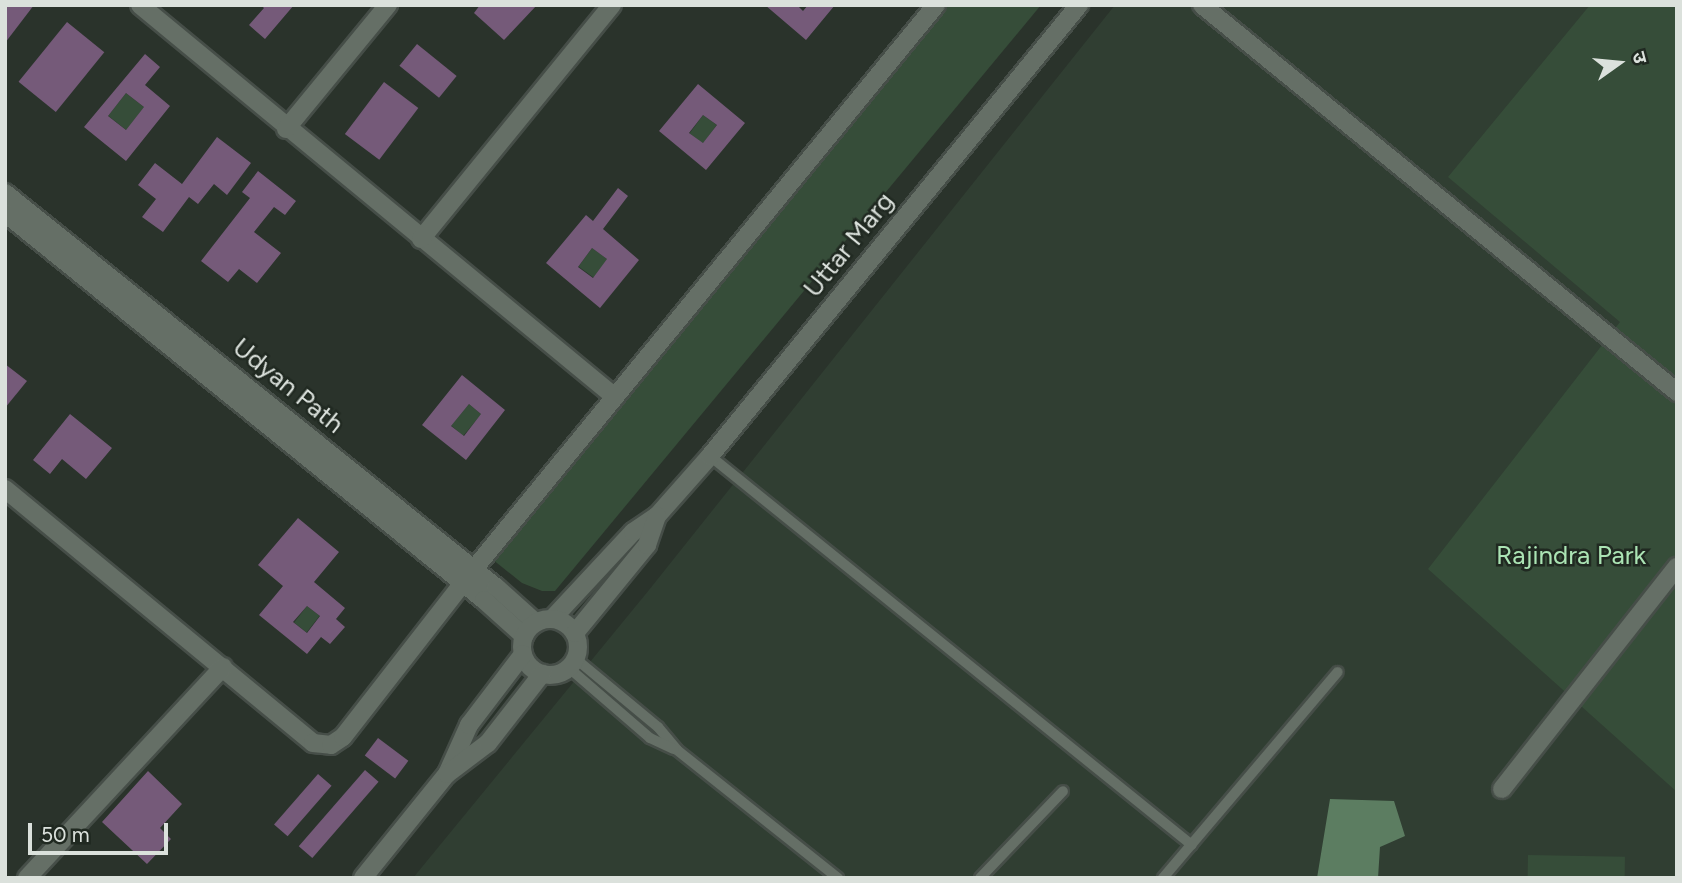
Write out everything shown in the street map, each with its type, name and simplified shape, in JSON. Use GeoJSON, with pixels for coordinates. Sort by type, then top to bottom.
{"type":"FeatureCollection","features":[{"type":"Feature","properties":{"kind":"street"},"geometry":{"type":"LineString","coordinates":[[140,5],[286,129],[615,397]]}},
{"type":"Feature","properties":{"kind":"street"},"geometry":{"type":"LineString","coordinates":[[421,239],[612,5]]}},
{"type":"Feature","properties":{"kind":"street"},"geometry":{"type":"LineString","coordinates":[[5,489],[313,743],[331,745],[343,737],[469,576],[936,5]]}},
{"type":"Feature","properties":{"kind":"street","name":"Uttar Marg"},"geometry":{"type":"LineString","coordinates":[[363,878],[447,774],[470,725],[534,633],[632,532],[657,516],[710,456],[1080,5]]}},
{"type":"Feature","properties":{"kind":"street"},"geometry":{"type":"LineString","coordinates":[[286,129],[378,9]]}},
{"type":"Feature","properties":{"kind":"street"},"geometry":{"type":"LineString","coordinates":[[1213,9],[1677,391]]}},
{"type":"Feature","properties":{"kind":"street","name":"Udyan Path"},"geometry":{"type":"LineString","coordinates":[[5,193],[469,576],[534,633]]}},
{"type":"Feature","properties":{"kind":"street","name":"Udyan Path"},"geometry":{"type":"LineString","coordinates":[[5,213],[469,576]]}},
{"type":"Feature","properties":{"kind":"street","name":"Uttar Marg"},"geometry":{"type":"LineString","coordinates":[[575,633],[647,545],[657,516]]}},
{"type":"Feature","properties":{"kind":"street"},"geometry":{"type":"LineString","coordinates":[[1502,789],[1677,567]]}},
{"type":"Feature","properties":{"kind":"street"},"geometry":{"type":"LineString","coordinates":[[569,625],[578,642],[572,663],[551,675],[534,669],[534,633],[569,625]]}},
{"type":"Feature","properties":{"kind":"street"},"geometry":{"type":"LineString","coordinates":[[27,878],[223,667]]}},
{"type":"Feature","properties":{"kind":"street","name":"Uttar Marg"},"geometry":{"type":"LineString","coordinates":[[447,774],[488,743],[542,674]]}},
{"type":"Feature","properties":{"kind":"lane"},"geometry":{"type":"LineString","coordinates":[[710,456],[1192,845]]}},
{"type":"Feature","properties":{"kind":"lane"},"geometry":{"type":"LineString","coordinates":[[572,663],[658,727],[677,750],[838,878]]}},
{"type":"Feature","properties":{"kind":"lane"},"geometry":{"type":"LineString","coordinates":[[1163,878],[1338,672]]}},
{"type":"Feature","properties":{"kind":"lane"},"geometry":{"type":"LineString","coordinates":[[979,878],[1063,791]]}},
{"type":"Feature","properties":{"kind":"shaded area"},"geometry":{"type":"Polygon","coordinates":[[[1115,5],[1677,5],[1677,878],[413,878],[649,590],[1115,5]]]}},
{"type":"Feature","properties":{"kind":"shaded area"},"geometry":{"type":"Polygon","coordinates":[[[1330,799],[1394,801],[1405,836],[1380,847],[1378,878],[1317,878],[1330,799]]]}},
{"type":"Feature","properties":{"kind":"green space"},"geometry":{"type":"Polygon","coordinates":[[[943,5],[1041,5],[555,591],[542,591],[522,583],[492,559],[943,5]]]}},
{"type":"Feature","properties":{"kind":"green space","name":"Rajindra Park"},"geometry":{"type":"Polygon","coordinates":[[[1590,5],[1677,5],[1677,792],[1428,569],[1620,322],[1448,177],[1590,5]]]}},
{"type":"Feature","properties":{"kind":"green space"},"geometry":{"type":"Polygon","coordinates":[[[126,93],[144,107],[126,130],[108,116],[126,93]]]}},
{"type":"Feature","properties":{"kind":"green space"},"geometry":{"type":"Polygon","coordinates":[[[703,115],[717,125],[703,144],[689,134],[703,115]]]}},
{"type":"Feature","properties":{"kind":"green space"},"geometry":{"type":"Polygon","coordinates":[[[592,248],[607,259],[594,278],[578,267],[592,248]]]}},
{"type":"Feature","properties":{"kind":"green space"},"geometry":{"type":"Polygon","coordinates":[[[469,404],[481,414],[463,436],[451,425],[469,404]]]}},
{"type":"Feature","properties":{"kind":"green space"},"geometry":{"type":"Polygon","coordinates":[[[307,606],[320,616],[307,632],[294,623],[307,606]]]}},
{"type":"Feature","properties":{"kind":"green space"},"geometry":{"type":"Polygon","coordinates":[[[1528,855],[1625,857],[1625,878],[1528,878],[1528,855]]]}},
{"type":"Feature","properties":{"kind":"building"},"geometry":{"type":"Polygon","coordinates":[[[5,5],[34,5],[5,43],[5,5]]]}},
{"type":"Feature","properties":{"kind":"building"},"geometry":{"type":"Polygon","coordinates":[[[261,5],[294,5],[265,39],[249,25],[264,8],[261,5]]]}},
{"type":"Feature","properties":{"kind":"building"},"geometry":{"type":"Polygon","coordinates":[[[480,5],[537,5],[504,40],[474,13],[480,5]]]}},
{"type":"Feature","properties":{"kind":"building"},"geometry":{"type":"Polygon","coordinates":[[[765,5],[797,5],[803,11],[808,5],[835,5],[806,40],[765,5]]]}},
{"type":"Feature","properties":{"kind":"building"},"geometry":{"type":"Polygon","coordinates":[[[67,22],[104,52],[56,112],[19,82],[67,22]]]}},
{"type":"Feature","properties":{"kind":"building"},"geometry":{"type":"Polygon","coordinates":[[[417,44],[457,76],[439,98],[399,66],[417,44]]]}},
{"type":"Feature","properties":{"kind":"building"},"geometry":{"type":"Polygon","coordinates":[[[145,54],[160,67],[145,85],[170,106],[126,161],[84,127],[145,54]],[[126,93],[108,116],[126,130],[144,107],[126,93]]]}},
{"type":"Feature","properties":{"kind":"building"},"geometry":{"type":"Polygon","coordinates":[[[384,82],[418,108],[379,160],[345,134],[384,82]]]}},
{"type":"Feature","properties":{"kind":"building"},"geometry":{"type":"Polygon","coordinates":[[[698,84],[745,123],[706,170],[659,131],[698,84]],[[703,115],[689,133],[703,143],[717,125],[703,115]]]}},
{"type":"Feature","properties":{"kind":"building"},"geometry":{"type":"Polygon","coordinates":[[[217,137],[251,163],[227,195],[214,184],[198,204],[189,197],[163,232],[142,217],[156,199],[138,185],[155,163],[182,184],[217,137]]]}},
{"type":"Feature","properties":{"kind":"building"},"geometry":{"type":"Polygon","coordinates":[[[258,171],[296,201],[285,215],[274,207],[254,232],[281,253],[257,283],[239,269],[228,282],[201,261],[250,198],[242,192],[258,171]]]}},
{"type":"Feature","properties":{"kind":"building"},"geometry":{"type":"Polygon","coordinates":[[[618,188],[628,196],[603,229],[639,260],[600,308],[546,263],[586,215],[593,221],[618,188]],[[592,248],[578,267],[593,278],[607,259],[592,248]]]}},
{"type":"Feature","properties":{"kind":"building"},"geometry":{"type":"Polygon","coordinates":[[[5,364],[27,381],[5,408],[5,364]]]}},
{"type":"Feature","properties":{"kind":"building"},"geometry":{"type":"Polygon","coordinates":[[[462,375],[505,410],[466,460],[422,425],[462,375]],[[469,404],[451,426],[464,436],[481,414],[469,404]]]}},
{"type":"Feature","properties":{"kind":"building"},"geometry":{"type":"Polygon","coordinates":[[[70,414],[112,448],[86,479],[62,459],[50,474],[33,460],[70,414]]]}},
{"type":"Feature","properties":{"kind":"building"},"geometry":{"type":"Polygon","coordinates":[[[298,518],[339,552],[314,582],[345,608],[336,619],[345,627],[330,644],[321,637],[307,654],[259,615],[283,586],[258,565],[298,518]],[[307,606],[293,622],[307,633],[320,616],[307,606]]]}},
{"type":"Feature","properties":{"kind":"building"},"geometry":{"type":"Polygon","coordinates":[[[378,738],[408,761],[395,778],[365,756],[378,738]]]}},
{"type":"Feature","properties":{"kind":"building"},"geometry":{"type":"Polygon","coordinates":[[[365,770],[379,782],[312,858],[299,846],[365,770]]]}},
{"type":"Feature","properties":{"kind":"building"},"geometry":{"type":"Polygon","coordinates":[[[148,771],[182,804],[160,828],[171,839],[147,864],[102,822],[148,771]]]}},
{"type":"Feature","properties":{"kind":"building"},"geometry":{"type":"Polygon","coordinates":[[[318,774],[332,786],[288,836],[274,825],[318,774]]]}}]}
